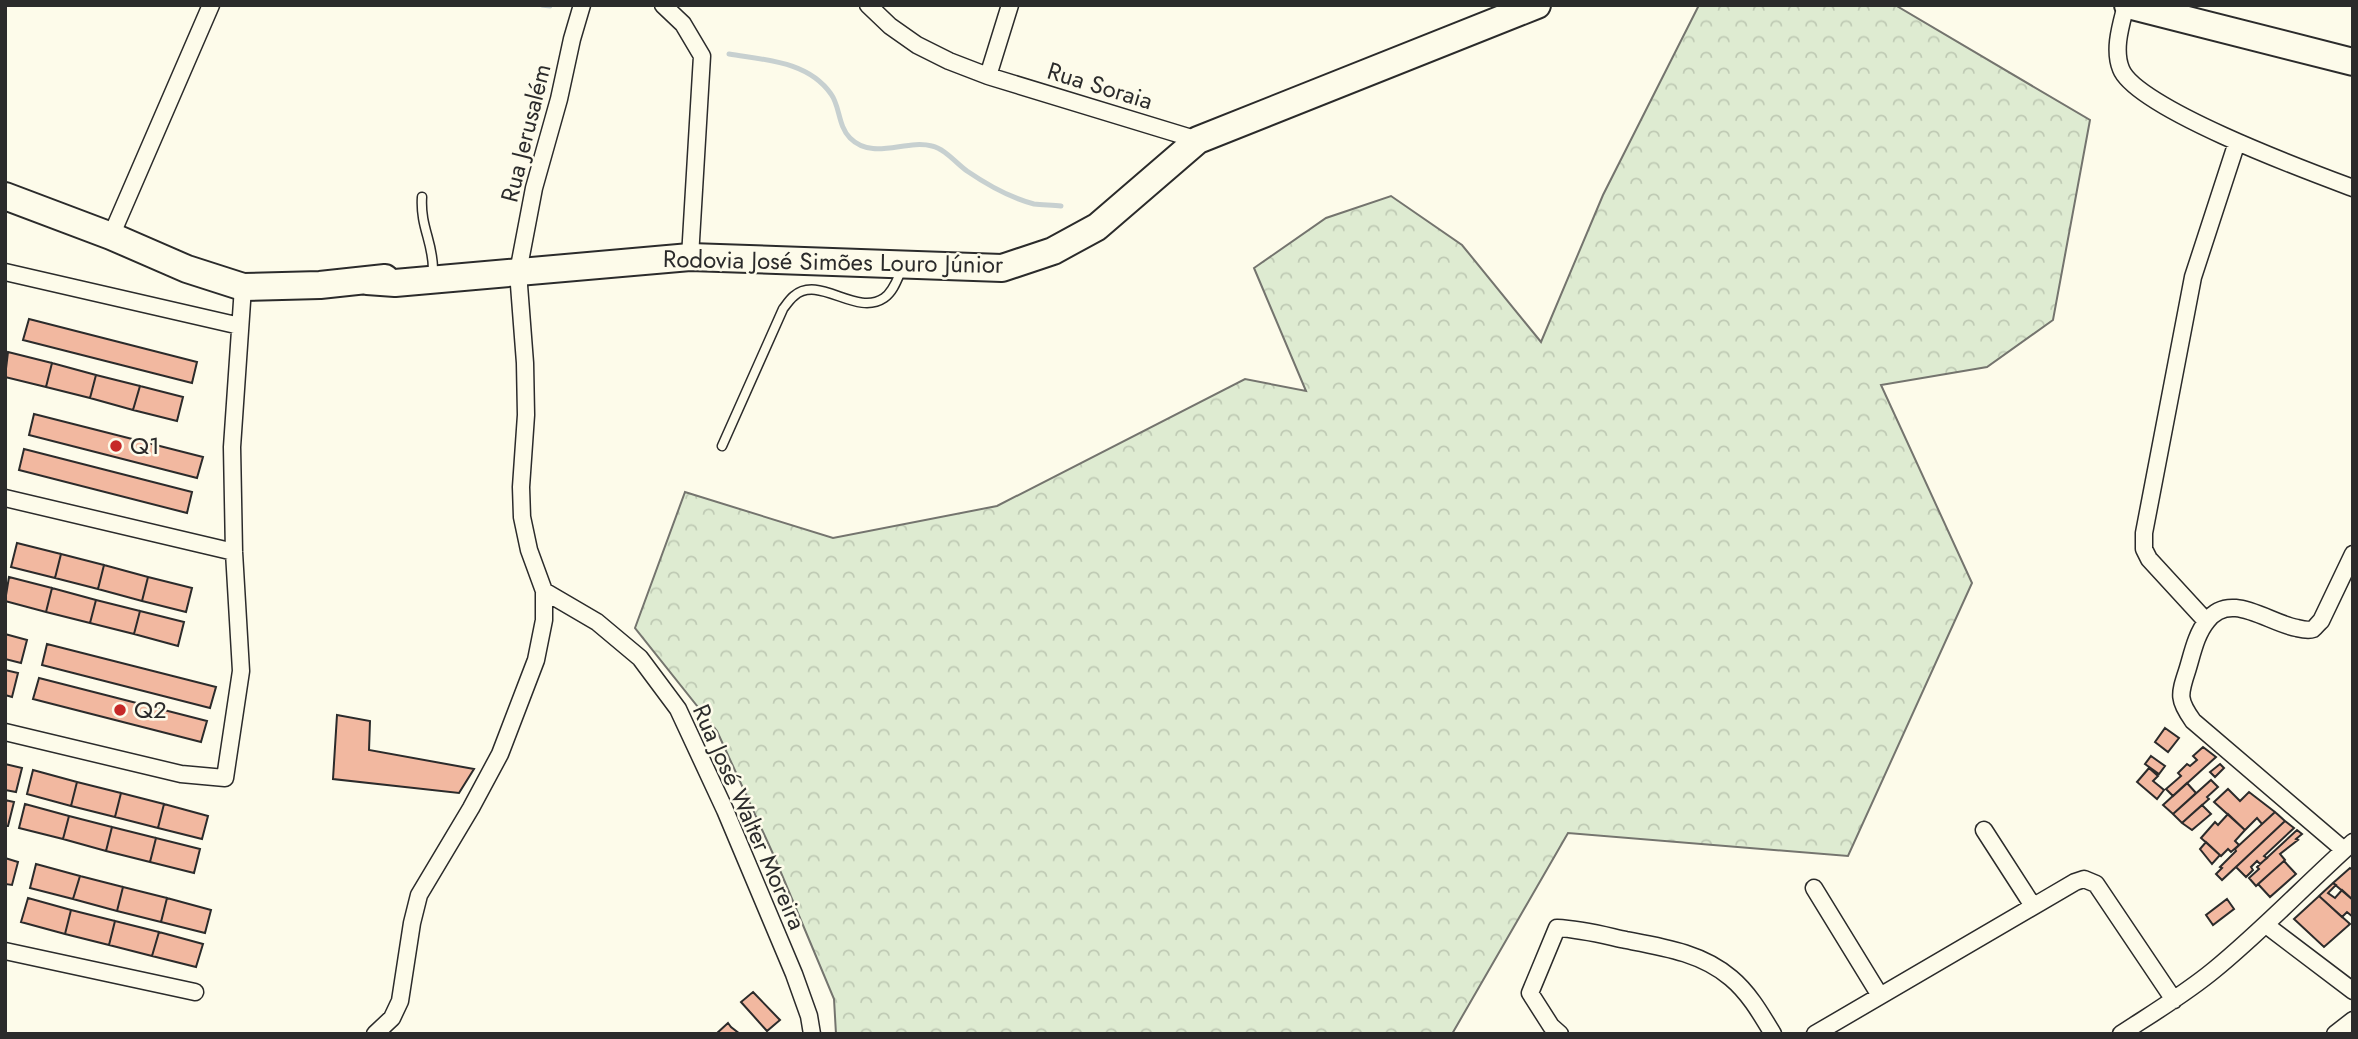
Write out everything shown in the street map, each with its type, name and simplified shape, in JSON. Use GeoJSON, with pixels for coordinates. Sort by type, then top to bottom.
{"type":"FeatureCollection","features":[{"type":"Feature","properties":{"kind":"main road","name":"Rodovia José Simões Louro Júnior"},"geometry":{"type":"LineString","coordinates":[[367,281],[395,283],[690,257],[1002,268],[1053,251],[1097,228],[1198,140],[1537,5]]}},
{"type":"Feature","properties":{"kind":"main road"},"geometry":{"type":"LineString","coordinates":[[2127,5],[2353,62]]}},
{"type":"Feature","properties":{"kind":"main road","name":"Rodovia José Simões Louro Júnior"},"geometry":{"type":"LineString","coordinates":[[5,196],[111,236],[187,269],[243,287],[367,281],[433,272],[484,274]]}},
{"type":"Feature","properties":{"kind":"street"},"geometry":{"type":"LineString","coordinates":[[111,236],[211,5]]}},
{"type":"Feature","properties":{"kind":"street","name":"Rua Jerusalém"},"geometry":{"type":"LineString","coordinates":[[544,591],[528,550],[522,517],[521,487],[526,415],[518,272],[534,188],[582,5]]}},
{"type":"Feature","properties":{"kind":"street"},"geometry":{"type":"LineString","coordinates":[[663,5],[683,24],[702,56],[690,257]]}},
{"type":"Feature","properties":{"kind":"street","name":"Rua Soraia"},"geometry":{"type":"LineString","coordinates":[[868,5],[890,26],[917,45],[949,61],[988,76],[1198,140]]}},
{"type":"Feature","properties":{"kind":"street"},"geometry":{"type":"LineString","coordinates":[[988,76],[1010,5]]}},
{"type":"Feature","properties":{"kind":"street"},"geometry":{"type":"LineString","coordinates":[[2127,5],[2118,54],[2121,69],[2128,81],[2150,99],[2237,142],[2353,188]]}},
{"type":"Feature","properties":{"kind":"street"},"geometry":{"type":"LineString","coordinates":[[2206,621],[2149,559],[2144,549],[2144,533],[2193,277],[2237,142]]}},
{"type":"Feature","properties":{"kind":"street"},"geometry":{"type":"LineString","coordinates":[[5,272],[240,326]]}},
{"type":"Feature","properties":{"kind":"street"},"geometry":{"type":"LineString","coordinates":[[5,732],[181,774],[225,778],[241,671],[234,552],[232,447],[243,287]]}},
{"type":"Feature","properties":{"kind":"street"},"geometry":{"type":"LineString","coordinates":[[5,498],[234,552]]}},
{"type":"Feature","properties":{"kind":"street"},"geometry":{"type":"LineString","coordinates":[[2121,1034],[2213,971],[2266,925],[2348,846],[2193,721],[2183,707],[2179,694],[2197,638],[2206,621],[2217,611],[2228,607],[2242,608],[2281,626],[2313,629],[2320,621],[2353,554]]}},
{"type":"Feature","properties":{"kind":"street"},"geometry":{"type":"LineString","coordinates":[[375,1034],[392,1018],[400,1001],[419,895],[500,754],[536,660],[544,620],[544,591]]}},
{"type":"Feature","properties":{"kind":"street","name":"Rua José Walter Moreira"},"geometry":{"type":"LineString","coordinates":[[544,591],[597,622],[640,659],[678,709],[725,810],[794,974],[809,1016],[812,1034]]}},
{"type":"Feature","properties":{"kind":"street"},"geometry":{"type":"LineString","coordinates":[[1984,830],[2034,906]]}},
{"type":"Feature","properties":{"kind":"street"},"geometry":{"type":"LineString","coordinates":[[1815,1034],[1879,994],[2075,882],[2091,880],[2104,895],[2174,1000]]}},
{"type":"Feature","properties":{"kind":"street"},"geometry":{"type":"LineString","coordinates":[[1814,888],[1879,994]]}},
{"type":"Feature","properties":{"kind":"street"},"geometry":{"type":"LineString","coordinates":[[2266,925],[2353,991]]}},
{"type":"Feature","properties":{"kind":"street"},"geometry":{"type":"LineString","coordinates":[[1560,1034],[1551,1026],[1530,993],[1557,928],[1586,930],[1678,951],[1708,962],[1731,977],[1748,995],[1773,1034]]}},
{"type":"Feature","properties":{"kind":"street"},"geometry":{"type":"LineString","coordinates":[[5,951],[195,992]]}},
{"type":"Feature","properties":{"kind":"street"},"geometry":{"type":"LineString","coordinates":[[2335,1034],[2353,1020]]}},
{"type":"Feature","properties":{"kind":"lane"},"geometry":{"type":"LineString","coordinates":[[422,197],[421,216],[434,255],[433,272]]}},
{"type":"Feature","properties":{"kind":"lane"},"geometry":{"type":"LineString","coordinates":[[722,446],[783,309],[794,295],[810,289],[865,303],[883,300],[893,289],[904,265]]}},
{"type":"Feature","properties":{"kind":"green space"},"geometry":{"type":"Polygon","coordinates":[[[1699,5],[1895,5],[2090,120],[2053,320],[1987,367],[1881,385],[1972,583],[1848,856],[1568,833],[1452,1034],[836,1034],[834,999],[774,856],[717,731],[635,628],[685,492],[833,538],[997,506],[1245,379],[1306,391],[1254,268],[1326,218],[1391,196],[1462,245],[1541,342],[1603,195],[1699,5]]]}},
{"type":"Feature","properties":{"kind":"building"},"geometry":{"type":"Polygon","coordinates":[[[29,319],[197,362],[192,383],[23,340],[29,319]]]}},
{"type":"Feature","properties":{"kind":"building"},"geometry":{"type":"Polygon","coordinates":[[[8,352],[52,363],[46,387],[5,377],[8,352]]]}},
{"type":"Feature","properties":{"kind":"building"},"geometry":{"type":"Polygon","coordinates":[[[52,363],[96,375],[90,398],[46,387],[52,363]]]}},
{"type":"Feature","properties":{"kind":"building"},"geometry":{"type":"Polygon","coordinates":[[[96,375],[140,386],[133,410],[90,398],[96,375]]]}},
{"type":"Feature","properties":{"kind":"building"},"geometry":{"type":"Polygon","coordinates":[[[140,386],[183,397],[177,421],[133,410],[140,386]]]}},
{"type":"Feature","properties":{"kind":"building","name":"Q1"},"geometry":{"type":"Polygon","coordinates":[[[34,414],[203,457],[197,478],[29,435],[34,414]]]}},
{"type":"Feature","properties":{"kind":"building","name":"Q1"},"geometry":{"type":"Polygon","coordinates":[[[24,449],[192,492],[187,513],[19,470],[24,449]]]}},
{"type":"Feature","properties":{"kind":"building"},"geometry":{"type":"Polygon","coordinates":[[[17,543],[61,554],[55,578],[11,567],[17,543]]]}},
{"type":"Feature","properties":{"kind":"building"},"geometry":{"type":"Polygon","coordinates":[[[61,554],[104,565],[98,589],[55,578],[61,554]]]}},
{"type":"Feature","properties":{"kind":"building"},"geometry":{"type":"Polygon","coordinates":[[[104,565],[148,577],[142,601],[98,589],[104,565]]]}},
{"type":"Feature","properties":{"kind":"building"},"geometry":{"type":"Polygon","coordinates":[[[9,577],[52,588],[46,612],[5,601],[9,577]]]}},
{"type":"Feature","properties":{"kind":"building"},"geometry":{"type":"Polygon","coordinates":[[[148,577],[192,588],[186,612],[142,601],[148,577]]]}},
{"type":"Feature","properties":{"kind":"building"},"geometry":{"type":"Polygon","coordinates":[[[52,588],[96,600],[90,623],[46,612],[52,588]]]}},
{"type":"Feature","properties":{"kind":"building"},"geometry":{"type":"Polygon","coordinates":[[[96,600],[140,611],[134,634],[90,623],[96,600]]]}},
{"type":"Feature","properties":{"kind":"building"},"geometry":{"type":"Polygon","coordinates":[[[140,611],[184,622],[178,646],[134,634],[140,611]]]}},
{"type":"Feature","properties":{"kind":"building"},"geometry":{"type":"Polygon","coordinates":[[[5,634],[27,640],[21,663],[5,659],[5,634]]]}},
{"type":"Feature","properties":{"kind":"building","name":"Q2"},"geometry":{"type":"Polygon","coordinates":[[[47,644],[216,687],[210,708],[42,665],[47,644]]]}},
{"type":"Feature","properties":{"kind":"building"},"geometry":{"type":"Polygon","coordinates":[[[5,670],[18,673],[12,697],[5,695],[5,670]]]}},
{"type":"Feature","properties":{"kind":"building","name":"Q2"},"geometry":{"type":"Polygon","coordinates":[[[39,678],[207,721],[201,742],[33,699],[39,678]]]}},
{"type":"Feature","properties":{"kind":"building"},"geometry":{"type":"Polygon","coordinates":[[[337,715],[370,721],[369,750],[474,769],[459,793],[333,779],[337,715]]]}},
{"type":"Feature","properties":{"kind":"building"},"geometry":{"type":"Polygon","coordinates":[[[2165,728],[2179,738],[2168,752],[2155,742],[2165,728]]]}},
{"type":"Feature","properties":{"kind":"building"},"geometry":{"type":"Polygon","coordinates":[[[2203,747],[2216,757],[2173,796],[2166,789],[2181,776],[2178,773],[2187,764],[2190,766],[2197,760],[2193,756],[2203,747]]]}},
{"type":"Feature","properties":{"kind":"building"},"geometry":{"type":"Polygon","coordinates":[[[2151,756],[2165,766],[2159,774],[2145,764],[2151,756]]]}},
{"type":"Feature","properties":{"kind":"building"},"geometry":{"type":"Polygon","coordinates":[[[5,764],[22,768],[16,792],[5,790],[5,764]]]}},
{"type":"Feature","properties":{"kind":"building"},"geometry":{"type":"Polygon","coordinates":[[[2220,764],[2224,768],[2215,777],[2210,772],[2220,764]]]}},
{"type":"Feature","properties":{"kind":"building"},"geometry":{"type":"Polygon","coordinates":[[[2149,768],[2158,776],[2153,781],[2164,790],[2157,799],[2137,782],[2149,768]]]}},
{"type":"Feature","properties":{"kind":"building"},"geometry":{"type":"Polygon","coordinates":[[[33,770],[77,782],[71,806],[27,794],[33,770]]]}},
{"type":"Feature","properties":{"kind":"building"},"geometry":{"type":"Polygon","coordinates":[[[2211,780],[2218,787],[2207,797],[2209,799],[2182,823],[2173,814],[2211,780]]]}},
{"type":"Feature","properties":{"kind":"building"},"geometry":{"type":"Polygon","coordinates":[[[77,782],[121,793],[115,817],[71,806],[77,782]]]}},
{"type":"Feature","properties":{"kind":"building"},"geometry":{"type":"Polygon","coordinates":[[[2187,783],[2196,793],[2173,814],[2163,805],[2187,783]]]}},
{"type":"Feature","properties":{"kind":"building"},"geometry":{"type":"Polygon","coordinates":[[[2228,789],[2240,801],[2249,792],[2275,812],[2262,824],[2257,818],[2245,830],[2214,802],[2228,789]]]}},
{"type":"Feature","properties":{"kind":"building"},"geometry":{"type":"Polygon","coordinates":[[[121,793],[164,804],[158,828],[115,817],[121,793]]]}},
{"type":"Feature","properties":{"kind":"building"},"geometry":{"type":"Polygon","coordinates":[[[5,800],[14,802],[8,826],[5,826],[5,800]]]}},
{"type":"Feature","properties":{"kind":"building"},"geometry":{"type":"Polygon","coordinates":[[[25,804],[69,816],[63,839],[19,828],[25,804]]]}},
{"type":"Feature","properties":{"kind":"building"},"geometry":{"type":"Polygon","coordinates":[[[164,804],[208,816],[202,839],[158,828],[164,804]]]}},
{"type":"Feature","properties":{"kind":"building"},"geometry":{"type":"Polygon","coordinates":[[[2202,805],[2211,814],[2192,830],[2182,823],[2202,805]]]}},
{"type":"Feature","properties":{"kind":"building"},"geometry":{"type":"Polygon","coordinates":[[[2275,812],[2285,821],[2222,880],[2216,874],[2222,868],[2220,867],[2235,849],[2275,812]]]}},
{"type":"Feature","properties":{"kind":"building"},"geometry":{"type":"Polygon","coordinates":[[[2228,814],[2245,830],[2235,841],[2239,845],[2231,852],[2228,849],[2221,856],[2201,838],[2215,822],[2218,825],[2228,814]]]}},
{"type":"Feature","properties":{"kind":"building"},"geometry":{"type":"Polygon","coordinates":[[[69,816],[112,827],[106,851],[63,839],[69,816]]]}},
{"type":"Feature","properties":{"kind":"building"},"geometry":{"type":"Polygon","coordinates":[[[2285,821],[2294,828],[2264,856],[2267,858],[2260,864],[2257,861],[2251,867],[2253,870],[2246,877],[2236,867],[2285,821]]]}},
{"type":"Feature","properties":{"kind":"building"},"geometry":{"type":"Polygon","coordinates":[[[112,827],[156,838],[150,862],[106,851],[112,827]]]}},
{"type":"Feature","properties":{"kind":"building"},"geometry":{"type":"Polygon","coordinates":[[[2297,830],[2302,834],[2296,839],[2298,840],[2280,854],[2285,860],[2256,886],[2249,878],[2259,869],[2257,867],[2297,830]]]}},
{"type":"Feature","properties":{"kind":"building"},"geometry":{"type":"Polygon","coordinates":[[[156,838],[200,849],[194,873],[150,862],[156,838]]]}},
{"type":"Feature","properties":{"kind":"building"},"geometry":{"type":"Polygon","coordinates":[[[2206,842],[2220,855],[2212,864],[2200,849],[2206,842]]]}},
{"type":"Feature","properties":{"kind":"building"},"geometry":{"type":"Polygon","coordinates":[[[5,858],[18,862],[12,885],[5,884],[5,858]]]}},
{"type":"Feature","properties":{"kind":"building"},"geometry":{"type":"Polygon","coordinates":[[[2284,861],[2296,874],[2270,897],[2258,884],[2284,861]]]}},
{"type":"Feature","properties":{"kind":"building"},"geometry":{"type":"Polygon","coordinates":[[[36,864],[80,876],[73,899],[30,888],[36,864]]]}},
{"type":"Feature","properties":{"kind":"building"},"geometry":{"type":"Polygon","coordinates":[[[2350,868],[2353,870],[2353,900],[2333,883],[2350,868]]]}},
{"type":"Feature","properties":{"kind":"building"},"geometry":{"type":"Polygon","coordinates":[[[80,876],[123,887],[117,911],[73,899],[80,876]]]}},
{"type":"Feature","properties":{"kind":"building"},"geometry":{"type":"Polygon","coordinates":[[[2333,883],[2336,885],[2328,893],[2335,898],[2342,890],[2353,900],[2353,917],[2347,912],[2342,917],[2319,896],[2333,883]]]}},
{"type":"Feature","properties":{"kind":"building"},"geometry":{"type":"Polygon","coordinates":[[[123,887],[167,898],[161,922],[117,911],[123,887]]]}},
{"type":"Feature","properties":{"kind":"building"},"geometry":{"type":"Polygon","coordinates":[[[2319,896],[2350,924],[2324,947],[2294,919],[2319,896]]]}},
{"type":"Feature","properties":{"kind":"building"},"geometry":{"type":"Polygon","coordinates":[[[28,898],[71,910],[65,934],[21,922],[28,898]]]}},
{"type":"Feature","properties":{"kind":"building"},"geometry":{"type":"Polygon","coordinates":[[[167,898],[211,910],[205,933],[161,922],[167,898]]]}},
{"type":"Feature","properties":{"kind":"building"},"geometry":{"type":"Polygon","coordinates":[[[2227,899],[2234,909],[2213,925],[2206,915],[2227,899]]]}},
{"type":"Feature","properties":{"kind":"building"},"geometry":{"type":"Polygon","coordinates":[[[71,910],[115,921],[109,945],[65,934],[71,910]]]}},
{"type":"Feature","properties":{"kind":"building"},"geometry":{"type":"Polygon","coordinates":[[[115,921],[159,932],[152,956],[109,945],[115,921]]]}},
{"type":"Feature","properties":{"kind":"building"},"geometry":{"type":"Polygon","coordinates":[[[159,932],[203,944],[196,967],[152,956],[159,932]]]}},
{"type":"Feature","properties":{"kind":"building"},"geometry":{"type":"Polygon","coordinates":[[[753,992],[780,1020],[767,1031],[741,1002],[753,992]]]}},
{"type":"Feature","properties":{"kind":"building"},"geometry":{"type":"Polygon","coordinates":[[[728,1023],[740,1034],[716,1034],[728,1023]]]}},
{"type":"Feature","properties":{"kind":"waterway"},"geometry":{"type":"LineString","coordinates":[[542,5],[550,6]]}},
{"type":"Feature","properties":{"kind":"waterway"},"geometry":{"type":"LineString","coordinates":[[729,54],[785,64],[810,75],[831,94],[846,133],[859,145],[879,149],[911,145],[932,146],[946,153],[990,186],[1034,204],[1061,206]]}},
{"type":"Feature","properties":{"kind":"place","name":"Q1"},"geometry":{"type":"Point","coordinates":[116,446]}},
{"type":"Feature","properties":{"kind":"place","name":"Q2"},"geometry":{"type":"Point","coordinates":[120,710]}}]}
